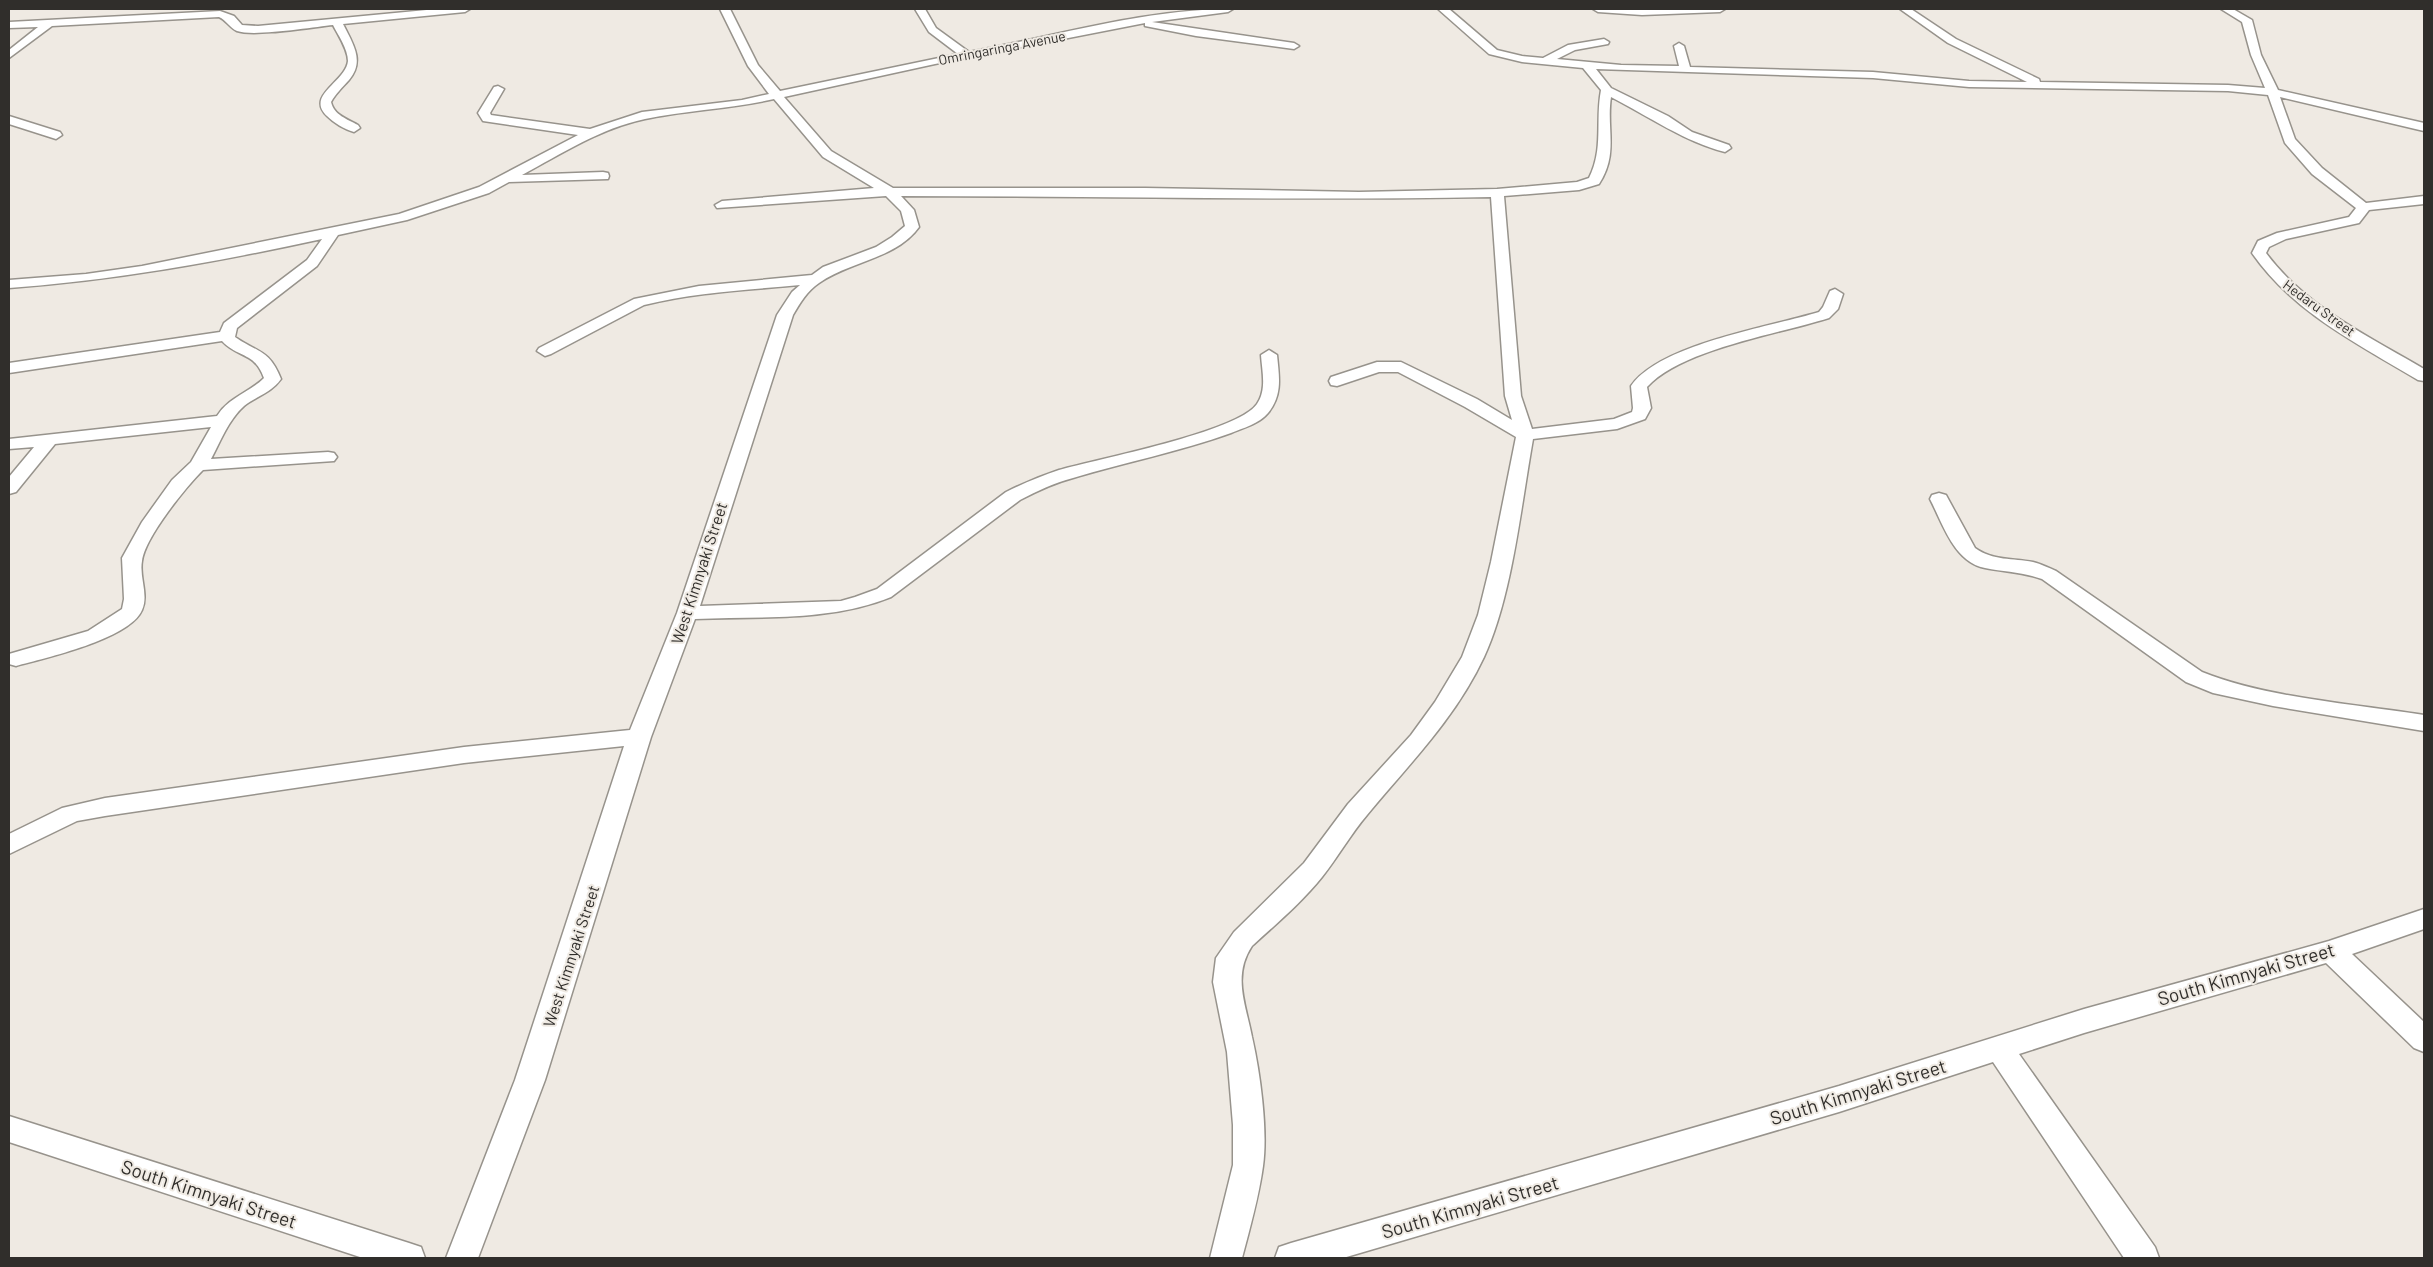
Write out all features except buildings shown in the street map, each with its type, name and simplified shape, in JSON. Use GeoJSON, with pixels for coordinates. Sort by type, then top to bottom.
{"type":"FeatureCollection","features":[{"type":"Feature","properties":{"kind":"street"},"geometry":{"type":"LineString","coordinates":[[9,25],[220,11],[230,18],[236,26],[245,29],[337,22],[420,11],[465,9]]}},
{"type":"Feature","properties":{"kind":"street","name":"West Kimnyaki Street"},"geometry":{"type":"LineString","coordinates":[[462,1258],[530,1080],[639,737],[687,613],[785,315],[799,292],[812,279],[891,244],[906,234],[912,227],[907,210],[890,192],[827,154],[795,119],[752,66],[725,9]]}},
{"type":"Feature","properties":{"kind":"street"},"geometry":{"type":"LineString","coordinates":[[920,9],[922,18],[939,36],[966,54]]}},
{"type":"Feature","properties":{"kind":"street","name":"Omringaringa Avenue"},"geometry":{"type":"LineString","coordinates":[[506,180],[591,133],[642,116],[722,107],[966,54],[1034,43],[1138,21],[1185,13],[1228,9]]}},
{"type":"Feature","properties":{"kind":"street"},"geometry":{"type":"LineString","coordinates":[[1443,9],[1493,52],[1509,57],[1686,70],[1872,75],[1969,84],[2176,86],[2273,92],[2384,116],[2424,127]]}},
{"type":"Feature","properties":{"kind":"street"},"geometry":{"type":"LineString","coordinates":[[1598,9],[1642,12],[1720,9]]}},
{"type":"Feature","properties":{"kind":"street"},"geometry":{"type":"LineString","coordinates":[[1905,9],[1932,30],[1966,50],[2045,85]]}},
{"type":"Feature","properties":{"kind":"street"},"geometry":{"type":"LineString","coordinates":[[2226,9],[2247,20],[2256,55],[2273,92],[2290,140],[2300,154],[2317,171],[2363,207],[2424,200]]}},
{"type":"Feature","properties":{"kind":"street"},"geometry":{"type":"LineString","coordinates":[[1138,21],[1196,33],[1294,46]]}},
{"type":"Feature","properties":{"kind":"street"},"geometry":{"type":"LineString","coordinates":[[9,55],[50,22]]}},
{"type":"Feature","properties":{"kind":"street"},"geometry":{"type":"LineString","coordinates":[[337,22],[354,60],[352,68],[334,87],[327,99],[327,110],[334,119],[354,128]]}},
{"type":"Feature","properties":{"kind":"street"},"geometry":{"type":"LineString","coordinates":[[1547,60],[1572,47],[1604,42]]}},
{"type":"Feature","properties":{"kind":"street"},"geometry":{"type":"LineString","coordinates":[[1679,46],[1686,70]]}},
{"type":"Feature","properties":{"kind":"street"},"geometry":{"type":"LineString","coordinates":[[1586,64],[1607,90],[1664,119],[1688,135],[1725,148]]}},
{"type":"Feature","properties":{"kind":"street"},"geometry":{"type":"LineString","coordinates":[[498,89],[484,113],[487,118],[591,133]]}},
{"type":"Feature","properties":{"kind":"street"},"geometry":{"type":"LineString","coordinates":[[722,205],[850,193],[890,192],[1144,192],[1359,196],[1497,193],[1578,186],[1594,181],[1603,163],[1606,139],[1603,111],[1607,90]]}},
{"type":"Feature","properties":{"kind":"street"},"geometry":{"type":"LineString","coordinates":[[9,120],[56,135]]}},
{"type":"Feature","properties":{"kind":"street"},"geometry":{"type":"LineString","coordinates":[[9,284],[115,274],[332,233],[437,206],[506,180],[604,176]]}},
{"type":"Feature","properties":{"kind":"street"},"geometry":{"type":"LineString","coordinates":[[1226,1258],[1248,1164],[1248,1125],[1241,1052],[1227,982],[1230,958],[1243,939],[1307,877],[1357,810],[1419,741],[1444,706],[1473,657],[1488,615],[1502,562],[1526,435],[1513,396],[1497,193]]}},
{"type":"Feature","properties":{"kind":"street","name":"Hedaru Street"},"geometry":{"type":"LineString","coordinates":[[2363,207],[2362,213],[2354,220],[2282,236],[2263,244],[2259,253],[2278,278],[2321,313],[2424,376]]}},
{"type":"Feature","properties":{"kind":"street"},"geometry":{"type":"LineString","coordinates":[[226,336],[230,326],[240,316],[312,263],[322,251],[332,233]]}},
{"type":"Feature","properties":{"kind":"street"},"geometry":{"type":"LineString","coordinates":[[545,351],[586,332],[639,302],[699,290],[812,279]]}},
{"type":"Feature","properties":{"kind":"street"},"geometry":{"type":"LineString","coordinates":[[1337,381],[1377,367],[1401,367],[1471,403],[1526,435],[1631,420],[1639,415],[1642,408],[1639,386],[1649,376],[1679,359],[1708,347],[1824,314],[1830,308],[1835,294]]}},
{"type":"Feature","properties":{"kind":"street"},"geometry":{"type":"LineString","coordinates":[[9,368],[226,336]]}},
{"type":"Feature","properties":{"kind":"street"},"geometry":{"type":"LineString","coordinates":[[16,659],[96,636],[127,616],[132,610],[134,599],[132,558],[152,522],[168,499],[198,465],[222,420],[232,408],[263,389],[273,379],[269,367],[258,354],[234,344],[226,336]]}},
{"type":"Feature","properties":{"kind":"street"},"geometry":{"type":"LineString","coordinates":[[687,613],[841,607],[862,602],[884,593],[1013,496],[1030,487],[1052,477],[1156,451],[1255,416],[1267,406],[1272,392],[1269,355]]}},
{"type":"Feature","properties":{"kind":"street"},"geometry":{"type":"LineString","coordinates":[[9,444],[222,420]]}},
{"type":"Feature","properties":{"kind":"street"},"geometry":{"type":"LineString","coordinates":[[9,488],[49,440]]}},
{"type":"Feature","properties":{"kind":"street"},"geometry":{"type":"LineString","coordinates":[[198,465],[328,457]]}},
{"type":"Feature","properties":{"kind":"street"},"geometry":{"type":"LineString","coordinates":[[1939,499],[1967,551],[1975,557],[1994,563],[2032,568],[2048,575],[2194,677],[2221,688],[2272,699],[2424,723]]}},
{"type":"Feature","properties":{"kind":"street"},"geometry":{"type":"LineString","coordinates":[[9,845],[71,814],[105,807],[218,792],[464,754],[639,737]]}},
{"type":"Feature","properties":{"kind":"street","name":"South Kimnyaki Street"},"geometry":{"type":"LineString","coordinates":[[1291,1258],[1820,1104],[2223,980],[2331,951],[2424,919]]}},
{"type":"Feature","properties":{"kind":"street"},"geometry":{"type":"LineString","coordinates":[[2331,951],[2424,1040]]}},
{"type":"Feature","properties":{"kind":"street"},"geometry":{"type":"LineString","coordinates":[[1999,1048],[2143,1258]]}},
{"type":"Feature","properties":{"kind":"street","name":"South Kimnyaki Street"},"geometry":{"type":"LineString","coordinates":[[9,1129],[409,1258]]}}]}
